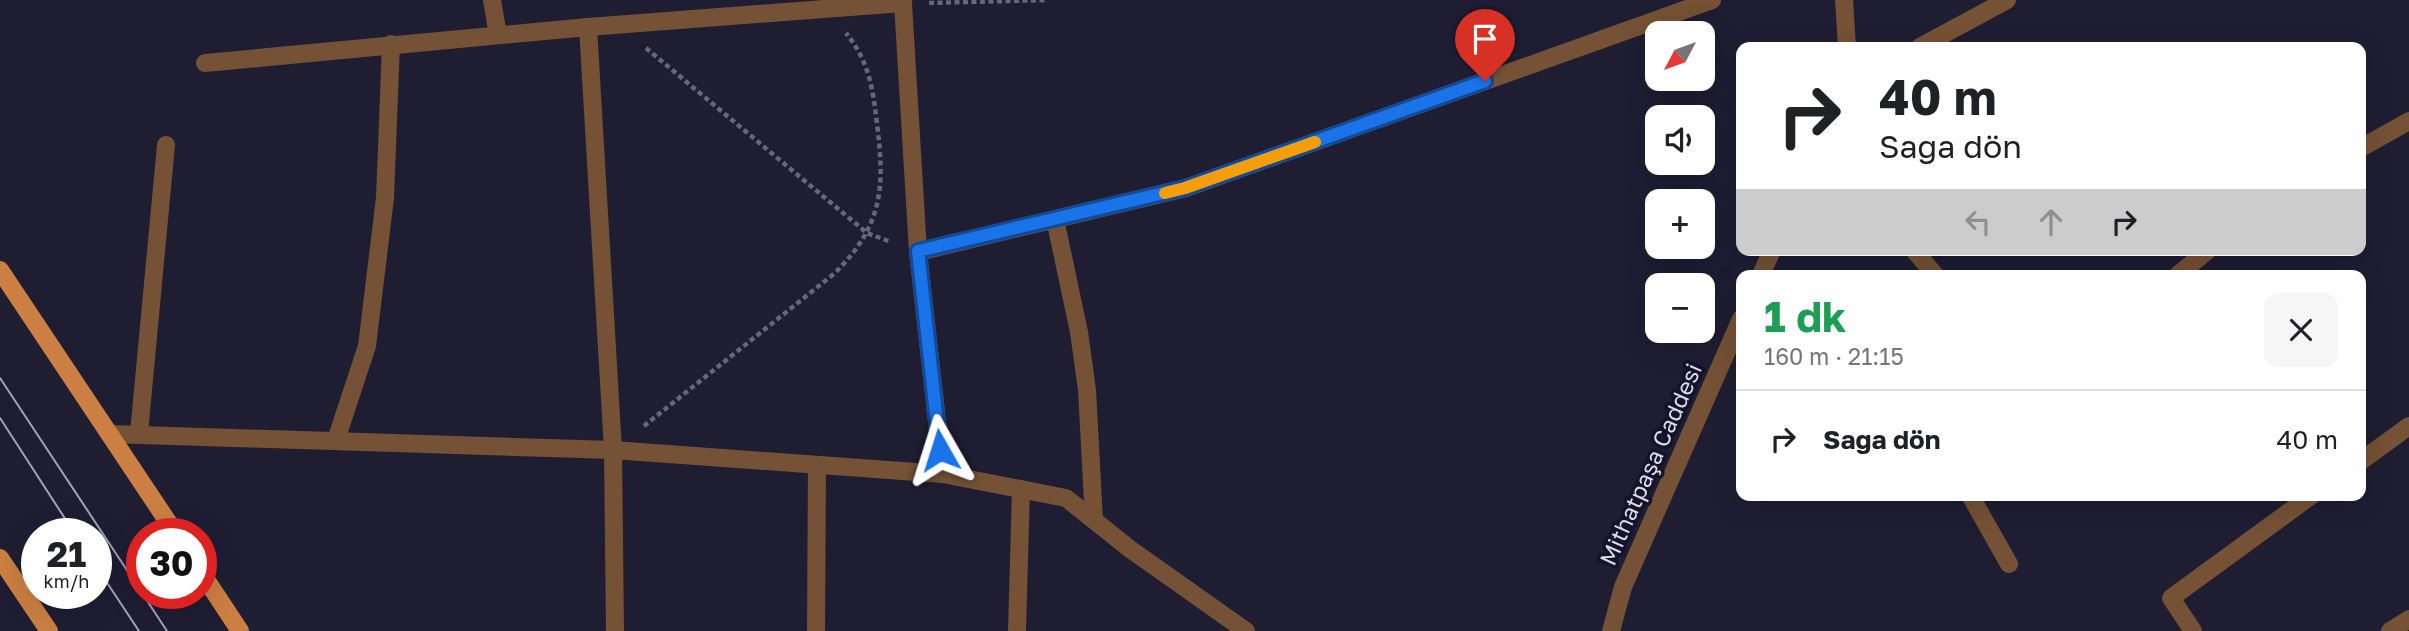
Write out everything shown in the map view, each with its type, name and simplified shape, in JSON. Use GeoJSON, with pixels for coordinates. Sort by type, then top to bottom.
{"type":"FeatureCollection","features":[{"type":"Feature","properties":{"kind":"main road"},"geometry":{"type":"LineString","coordinates":[[0,270],[166,518]]}},
{"type":"Feature","properties":{"kind":"main road"},"geometry":{"type":"LineString","coordinates":[[0,558],[49,631]]}},
{"type":"Feature","properties":{"kind":"main road"},"geometry":{"type":"LineString","coordinates":[[217,596],[240,631]]}},
{"type":"Feature","properties":{"kind":"street"},"geometry":{"type":"LineString","coordinates":[[492,0],[498,35]]}},
{"type":"Feature","properties":{"kind":"street"},"geometry":{"type":"LineString","coordinates":[[918,251],[1185,188],[1712,0]]}},
{"type":"Feature","properties":{"kind":"street"},"geometry":{"type":"LineString","coordinates":[[1844,0],[1847,42]]}},
{"type":"Feature","properties":{"kind":"street"},"geometry":{"type":"LineString","coordinates":[[1929,42],[2007,0]]}},
{"type":"Feature","properties":{"kind":"street"},"geometry":{"type":"LineString","coordinates":[[205,63],[588,27],[903,3],[918,251],[943,474]]}},
{"type":"Feature","properties":{"kind":"street"},"geometry":{"type":"LineString","coordinates":[[588,27],[613,450],[615,631]]}},
{"type":"Feature","properties":{"kind":"street"},"geometry":{"type":"LineString","coordinates":[[336,440],[368,345],[385,198],[391,44]]}},
{"type":"Feature","properties":{"kind":"street"},"geometry":{"type":"LineString","coordinates":[[2366,145],[2409,121]]}},
{"type":"Feature","properties":{"kind":"street"},"geometry":{"type":"LineString","coordinates":[[139,433],[166,145]]}},
{"type":"Feature","properties":{"kind":"street"},"geometry":{"type":"LineString","coordinates":[[1055,219],[1079,332],[1087,390],[1094,520]]}},
{"type":"Feature","properties":{"kind":"street"},"geometry":{"type":"LineString","coordinates":[[1919,256],[1931,270]]}},
{"type":"Feature","properties":{"kind":"street"},"geometry":{"type":"LineString","coordinates":[[2184,270],[2201,256]]}},
{"type":"Feature","properties":{"kind":"street","name":"Mithatpaşa Caddesi"},"geometry":{"type":"LineString","coordinates":[[1611,631],[1623,587],[1736,330]]}},
{"type":"Feature","properties":{"kind":"street"},"geometry":{"type":"LineString","coordinates":[[2366,457],[2409,426]]}},
{"type":"Feature","properties":{"kind":"street"},"geometry":{"type":"LineString","coordinates":[[110,433],[613,450],[943,474],[1066,498],[1196,597],[1246,631]]}},
{"type":"Feature","properties":{"kind":"street"},"geometry":{"type":"LineString","coordinates":[[816,631],[817,465]]}},
{"type":"Feature","properties":{"kind":"street"},"geometry":{"type":"LineString","coordinates":[[1017,631],[1021,489]]}},
{"type":"Feature","properties":{"kind":"street"},"geometry":{"type":"LineString","coordinates":[[1973,501],[2009,564]]}},
{"type":"Feature","properties":{"kind":"street"},"geometry":{"type":"LineString","coordinates":[[2193,631],[2171,598],[2304,501]]}},
{"type":"Feature","properties":{"kind":"street"},"geometry":{"type":"LineString","coordinates":[[2390,631],[2409,619]]}},
{"type":"Feature","properties":{"kind":"path"},"geometry":{"type":"LineString","coordinates":[[903,3],[1047,0]]}},
{"type":"Feature","properties":{"kind":"path"},"geometry":{"type":"LineString","coordinates":[[613,450],[835,273],[867,233],[878,205],[882,167],[873,86],[859,49],[833,20],[817,10]]}},
{"type":"Feature","properties":{"kind":"path"},"geometry":{"type":"LineString","coordinates":[[618,25],[867,233]]}},
{"type":"Feature","properties":{"kind":"tram line"},"geometry":{"type":"LineString","coordinates":[[0,378],[126,569]]}},
{"type":"Feature","properties":{"kind":"tram line"},"geometry":{"type":"LineString","coordinates":[[0,418],[65,518]]}},
{"type":"Feature","properties":{"kind":"tram line"},"geometry":{"type":"LineString","coordinates":[[112,590],[139,631]]}},
{"type":"Feature","properties":{"kind":"tram line"},"geometry":{"type":"LineString","coordinates":[[153,609],[167,631]]}},
{"type":"Feature","properties":{"kind":"slow traffic"},"geometry":{"type":"LineString","coordinates":[[1165,193],[1315,142]]}},
{"type":"Feature","properties":{"kind":"route"},"geometry":{"type":"LineString","coordinates":[[940,450],[918,251],[1185,188],[1485,81]]}}]}
